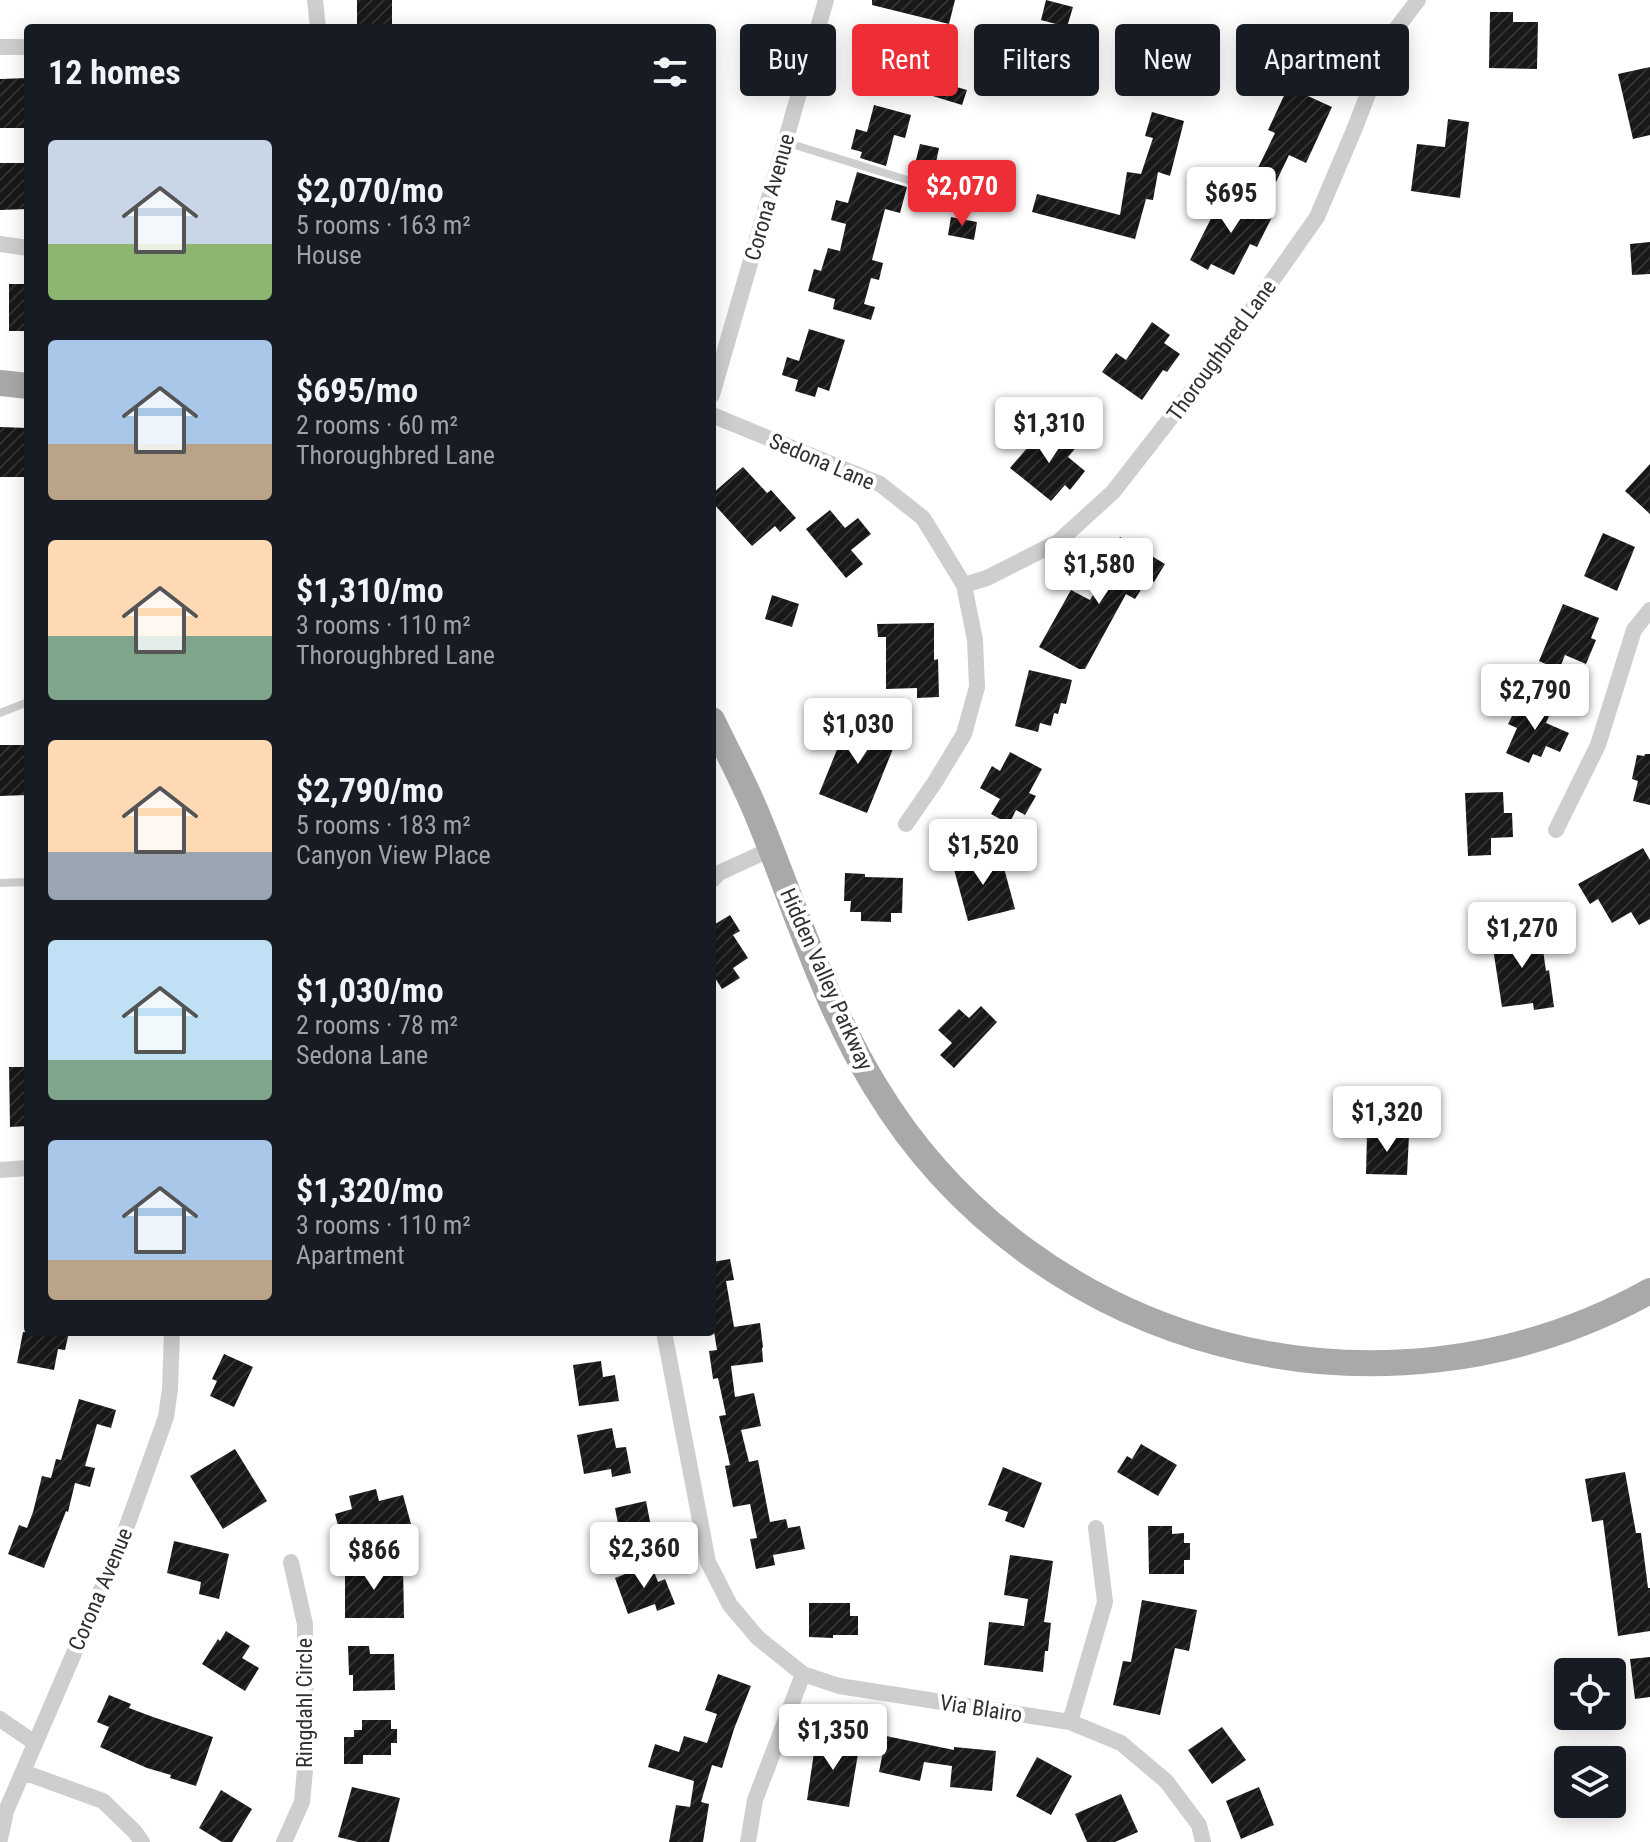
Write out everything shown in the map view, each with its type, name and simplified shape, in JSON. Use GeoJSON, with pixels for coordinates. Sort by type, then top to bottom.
{"type":"FeatureCollection","features":[{"type":"Feature","properties":{"kind":"main road"},"geometry":{"type":"LineString","coordinates":[[0,383],[24,386]]}},
{"type":"Feature","properties":{"kind":"main road","name":"Hidden Valley Parkway"},"geometry":{"type":"LineString","coordinates":[[716,728],[758,816],[843,1028],[875,1087],[915,1144],[960,1196],[1053,1270],[1104,1300],[1166,1327],[1232,1348],[1298,1359],[1367,1363],[1421,1361],[1490,1351],[1559,1332],[1650,1291]]}},
{"type":"Feature","properties":{"kind":"street"},"geometry":{"type":"LineString","coordinates":[[315,0],[318,24]]}},
{"type":"Feature","properties":{"kind":"street","name":"Corona Avenue"},"geometry":{"type":"LineString","coordinates":[[716,381],[826,0]]}},
{"type":"Feature","properties":{"kind":"street","name":"Thoroughbred Lane"},"geometry":{"type":"LineString","coordinates":[[964,585],[987,578],[1058,542],[1123,480],[1219,356],[1317,217],[1390,37],[1418,0]]}},
{"type":"Feature","properties":{"kind":"street"},"geometry":{"type":"LineString","coordinates":[[0,47],[24,47]]}},
{"type":"Feature","properties":{"kind":"street"},"geometry":{"type":"LineString","coordinates":[[0,244],[24,247]]}},
{"type":"Feature","properties":{"kind":"street","name":"Sedona Lane"},"geometry":{"type":"LineString","coordinates":[[716,417],[880,484],[923,518],[964,585],[975,640],[977,687],[964,734],[906,824]]}},
{"type":"Feature","properties":{"kind":"street"},"geometry":{"type":"LineString","coordinates":[[1556,830],[1598,745],[1634,630],[1650,610]]}},
{"type":"Feature","properties":{"kind":"street"},"geometry":{"type":"LineString","coordinates":[[716,876],[771,849]]}},
{"type":"Feature","properties":{"kind":"street"},"geometry":{"type":"LineString","coordinates":[[0,1170],[24,1168]]}},
{"type":"Feature","properties":{"kind":"street","name":"Corona Avenue"},"geometry":{"type":"LineString","coordinates":[[0,1839],[3,1810],[23,1772],[118,1551],[166,1417],[172,1336]]}},
{"type":"Feature","properties":{"kind":"street","name":"Via Blairo"},"geometry":{"type":"LineString","coordinates":[[665,1336],[708,1562],[730,1605],[758,1638],[803,1674],[839,1686],[1070,1722],[1121,1743],[1166,1781],[1199,1825],[1203,1842]]}},
{"type":"Feature","properties":{"kind":"street"},"geometry":{"type":"LineString","coordinates":[[1070,1722],[1105,1602],[1096,1528]]}},
{"type":"Feature","properties":{"kind":"street","name":"Ringdahl Circle"},"geometry":{"type":"LineString","coordinates":[[284,1842],[302,1802],[306,1759],[305,1624],[291,1562]]}},
{"type":"Feature","properties":{"kind":"street"},"geometry":{"type":"LineString","coordinates":[[748,1842],[755,1800],[803,1674]]}},
{"type":"Feature","properties":{"kind":"street"},"geometry":{"type":"LineString","coordinates":[[0,1719],[35,1743]]}},
{"type":"Feature","properties":{"kind":"street"},"geometry":{"type":"LineString","coordinates":[[23,1772],[103,1801],[142,1842]]}},
{"type":"Feature","properties":{"kind":"lane"},"geometry":{"type":"LineString","coordinates":[[785,142],[988,205]]}},
{"type":"Feature","properties":{"kind":"lane"},"geometry":{"type":"LineString","coordinates":[[0,713],[24,704]]}},
{"type":"Feature","properties":{"kind":"lane"},"geometry":{"type":"LineString","coordinates":[[0,883],[24,882]]}},
{"type":"Feature","properties":{"kind":"building"},"geometry":{"type":"Polygon","coordinates":[[[357,0],[392,0],[392,24],[357,24],[357,0]]]}},
{"type":"Feature","properties":{"kind":"building"},"geometry":{"type":"Polygon","coordinates":[[[872,0],[955,0],[949,24],[872,5],[872,0]]]}},
{"type":"Feature","properties":{"kind":"building"},"geometry":{"type":"Polygon","coordinates":[[[1046,0],[1073,7],[1068,24],[1041,20],[1046,0]]]}},
{"type":"Feature","properties":{"kind":"building"},"geometry":{"type":"Polygon","coordinates":[[[1490,12],[1513,12],[1513,22],[1538,22],[1537,69],[1489,68],[1490,12]]]}},
{"type":"Feature","properties":{"kind":"building"},"geometry":{"type":"Polygon","coordinates":[[[1650,67],[1650,135],[1633,139],[1618,74],[1650,67]]]}},
{"type":"Feature","properties":{"kind":"building"},"geometry":{"type":"Polygon","coordinates":[[[24,78],[24,128],[0,128],[0,79],[24,78]]]}},
{"type":"Feature","properties":{"kind":"building"},"geometry":{"type":"Polygon","coordinates":[[[958,87],[967,90],[962,105],[933,96],[958,96],[958,87]]]}},
{"type":"Feature","properties":{"kind":"building"},"geometry":{"type":"Polygon","coordinates":[[[1284,96],[1308,96],[1332,107],[1306,163],[1289,155],[1276,182],[1256,172],[1275,133],[1268,130],[1284,96]]]}},
{"type":"Feature","properties":{"kind":"building"},"geometry":{"type":"Polygon","coordinates":[[[874,105],[911,115],[905,138],[894,135],[886,166],[860,158],[862,152],[851,149],[856,129],[867,132],[874,105]]]}},
{"type":"Feature","properties":{"kind":"building"},"geometry":{"type":"Polygon","coordinates":[[[1152,112],[1184,121],[1170,176],[1158,172],[1153,200],[1146,199],[1135,239],[1032,212],[1037,194],[1120,215],[1127,172],[1141,174],[1153,138],[1145,136],[1152,112]]]}},
{"type":"Feature","properties":{"kind":"building"},"geometry":{"type":"Polygon","coordinates":[[[1448,119],[1469,122],[1460,198],[1411,191],[1417,144],[1445,147],[1448,119]]]}},
{"type":"Feature","properties":{"kind":"building"},"geometry":{"type":"Polygon","coordinates":[[[920,144],[939,148],[933,177],[913,172],[920,144]]]}},
{"type":"Feature","properties":{"kind":"building"},"geometry":{"type":"Polygon","coordinates":[[[0,163],[24,163],[24,209],[0,210],[0,163]]]}},
{"type":"Feature","properties":{"kind":"building"},"geometry":{"type":"Polygon","coordinates":[[[857,172],[907,187],[900,213],[885,209],[872,260],[883,263],[879,280],[871,278],[864,304],[875,307],[871,320],[833,309],[835,299],[808,291],[814,269],[821,271],[828,248],[840,251],[846,224],[831,220],[836,200],[848,203],[857,172]]]}},
{"type":"Feature","properties":{"kind":"building"},"geometry":{"type":"Polygon","coordinates":[[[1223,195],[1252,210],[1256,204],[1274,213],[1257,247],[1250,244],[1234,275],[1211,264],[1208,270],[1190,260],[1223,195]]]}},
{"type":"Feature","properties":{"kind":"building"},"geometry":{"type":"Polygon","coordinates":[[[951,217],[977,222],[974,240],[948,235],[951,217]]]}},
{"type":"Feature","properties":{"kind":"building"},"geometry":{"type":"Polygon","coordinates":[[[1650,242],[1650,274],[1632,275],[1630,244],[1650,242]]]}},
{"type":"Feature","properties":{"kind":"building"},"geometry":{"type":"Polygon","coordinates":[[[9,284],[24,284],[24,331],[9,331],[9,284]]]}},
{"type":"Feature","properties":{"kind":"building"},"geometry":{"type":"Polygon","coordinates":[[[1152,322],[1170,335],[1164,343],[1180,354],[1167,372],[1163,370],[1142,400],[1102,372],[1116,353],[1126,360],[1152,322]]]}},
{"type":"Feature","properties":{"kind":"building"},"geometry":{"type":"Polygon","coordinates":[[[809,329],[845,340],[829,391],[818,387],[815,397],[795,391],[798,380],[782,375],[787,357],[799,361],[809,329]]]}},
{"type":"Feature","properties":{"kind":"building"},"geometry":{"type":"Polygon","coordinates":[[[0,427],[24,428],[24,477],[0,477],[0,427]]]}},
{"type":"Feature","properties":{"kind":"building"},"geometry":{"type":"Polygon","coordinates":[[[1063,430],[1079,444],[1068,457],[1085,471],[1070,490],[1065,485],[1051,501],[1010,468],[1039,434],[1051,444],[1063,430]]]}},
{"type":"Feature","properties":{"kind":"building"},"geometry":{"type":"Polygon","coordinates":[[[1650,464],[1650,514],[1625,491],[1650,464]]]}},
{"type":"Feature","properties":{"kind":"building"},"geometry":{"type":"Polygon","coordinates":[[[743,467],[767,493],[771,490],[796,518],[780,532],[775,526],[752,546],[716,506],[716,491],[743,467]]]}},
{"type":"Feature","properties":{"kind":"building"},"geometry":{"type":"Polygon","coordinates":[[[830,510],[845,528],[858,518],[871,534],[851,550],[863,564],[846,578],[806,529],[830,510]]]}},
{"type":"Feature","properties":{"kind":"building"},"geometry":{"type":"Polygon","coordinates":[[[1603,533],[1635,547],[1617,591],[1584,576],[1603,533]]]}},
{"type":"Feature","properties":{"kind":"building"},"geometry":{"type":"Polygon","coordinates":[[[1120,537],[1165,564],[1154,582],[1148,579],[1135,599],[1126,594],[1085,669],[1079,669],[1039,647],[1071,590],[1090,600],[1114,561],[1108,557],[1120,537]]]}},
{"type":"Feature","properties":{"kind":"building"},"geometry":{"type":"Polygon","coordinates":[[[772,595],[799,604],[792,627],[765,619],[772,595]]]}},
{"type":"Feature","properties":{"kind":"building"},"geometry":{"type":"Polygon","coordinates":[[[1563,604],[1599,618],[1591,638],[1596,640],[1586,664],[1565,655],[1559,670],[1539,661],[1563,604]]]}},
{"type":"Feature","properties":{"kind":"building"},"geometry":{"type":"Polygon","coordinates":[[[934,623],[934,660],[938,659],[939,697],[917,698],[917,688],[886,689],[886,637],[878,637],[877,624],[934,623]]]}},
{"type":"Feature","properties":{"kind":"building"},"geometry":{"type":"Polygon","coordinates":[[[1029,670],[1072,680],[1066,704],[1061,703],[1058,714],[1054,713],[1051,726],[1040,723],[1038,732],[1015,726],[1029,670]]]}},
{"type":"Feature","properties":{"kind":"building"},"geometry":{"type":"Polygon","coordinates":[[[1532,697],[1553,707],[1546,723],[1569,733],[1560,752],[1546,746],[1541,757],[1533,754],[1529,763],[1506,753],[1517,728],[1508,724],[1514,712],[1524,716],[1532,697]]]}},
{"type":"Feature","properties":{"kind":"building"},"geometry":{"type":"Polygon","coordinates":[[[849,720],[897,739],[867,813],[819,794],[849,720]]]}},
{"type":"Feature","properties":{"kind":"building"},"geometry":{"type":"Polygon","coordinates":[[[0,745],[24,745],[24,795],[0,796],[0,745]]]}},
{"type":"Feature","properties":{"kind":"building"},"geometry":{"type":"Polygon","coordinates":[[[1010,752],[1042,769],[1029,793],[1036,796],[1025,815],[1016,810],[1009,824],[991,814],[1000,799],[980,788],[992,766],[1000,771],[1010,752]]]}},
{"type":"Feature","properties":{"kind":"building"},"geometry":{"type":"Polygon","coordinates":[[[1650,754],[1650,805],[1633,801],[1638,781],[1632,779],[1637,755],[1650,754]]]}},
{"type":"Feature","properties":{"kind":"building"},"geometry":{"type":"Polygon","coordinates":[[[1503,792],[1504,813],[1512,813],[1513,837],[1491,838],[1491,855],[1468,856],[1465,793],[1503,792]]]}},
{"type":"Feature","properties":{"kind":"building"},"geometry":{"type":"Polygon","coordinates":[[[1643,848],[1650,860],[1650,919],[1639,925],[1631,912],[1612,923],[1598,899],[1590,904],[1578,884],[1643,848]]]}},
{"type":"Feature","properties":{"kind":"building"},"geometry":{"type":"Polygon","coordinates":[[[973,856],[975,863],[1001,857],[1015,909],[968,921],[952,862],[973,856]]]}},
{"type":"Feature","properties":{"kind":"building"},"geometry":{"type":"Polygon","coordinates":[[[845,873],[903,878],[902,913],[891,913],[891,922],[861,921],[861,912],[850,912],[851,901],[844,901],[845,873]]]}},
{"type":"Feature","properties":{"kind":"building"},"geometry":{"type":"Polygon","coordinates":[[[730,915],[740,931],[733,935],[748,958],[733,968],[740,978],[722,989],[716,979],[716,924],[730,915]]]}},
{"type":"Feature","properties":{"kind":"building"},"geometry":{"type":"Polygon","coordinates":[[[1534,929],[1535,943],[1542,943],[1546,971],[1549,970],[1554,1007],[1534,1010],[1533,1003],[1502,1007],[1491,935],[1534,929]]]}},
{"type":"Feature","properties":{"kind":"building"},"geometry":{"type":"Polygon","coordinates":[[[981,1006],[997,1022],[954,1068],[940,1055],[952,1043],[938,1030],[959,1009],[969,1018],[981,1006]]]}},
{"type":"Feature","properties":{"kind":"building"},"geometry":{"type":"Polygon","coordinates":[[[9,1067],[24,1067],[24,1126],[10,1127],[9,1067]]]}},
{"type":"Feature","properties":{"kind":"building"},"geometry":{"type":"Polygon","coordinates":[[[1367,1134],[1409,1135],[1407,1175],[1366,1174],[1367,1134]]]}},
{"type":"Feature","properties":{"kind":"building"},"geometry":{"type":"Polygon","coordinates":[[[730,1259],[734,1280],[726,1281],[734,1327],[760,1323],[763,1362],[731,1366],[735,1397],[754,1393],[761,1426],[741,1430],[749,1462],[758,1460],[770,1522],[786,1519],[788,1528],[800,1526],[805,1549],[773,1555],[775,1565],[756,1569],[750,1539],[757,1538],[750,1504],[733,1507],[725,1466],[730,1465],[719,1416],[726,1415],[718,1378],[713,1379],[709,1351],[717,1350],[716,1261],[730,1259]]]}},
{"type":"Feature","properties":{"kind":"building"},"geometry":{"type":"Polygon","coordinates":[[[23,1332],[24,1336],[68,1336],[65,1350],[58,1349],[54,1370],[17,1363],[23,1332]]]}},
{"type":"Feature","properties":{"kind":"building"},"geometry":{"type":"Polygon","coordinates":[[[224,1354],[253,1367],[234,1407],[210,1396],[217,1381],[212,1379],[224,1354]]]}},
{"type":"Feature","properties":{"kind":"building"},"geometry":{"type":"Polygon","coordinates":[[[601,1361],[603,1377],[615,1375],[619,1401],[579,1406],[573,1365],[601,1361]]]}},
{"type":"Feature","properties":{"kind":"building"},"geometry":{"type":"Polygon","coordinates":[[[79,1399],[116,1410],[111,1428],[97,1424],[85,1466],[95,1468],[90,1487],[75,1483],[68,1512],[44,1568],[8,1554],[19,1525],[27,1528],[42,1476],[51,1478],[56,1459],[61,1460],[79,1399]]]}},
{"type":"Feature","properties":{"kind":"building"},"geometry":{"type":"Polygon","coordinates":[[[612,1428],[616,1448],[626,1447],[631,1473],[612,1477],[611,1469],[584,1474],[577,1435],[612,1428]]]}},
{"type":"Feature","properties":{"kind":"building"},"geometry":{"type":"Polygon","coordinates":[[[1141,1444],[1177,1465],[1158,1496],[1117,1472],[1127,1456],[1132,1459],[1141,1444]]]}},
{"type":"Feature","properties":{"kind":"building"},"geometry":{"type":"Polygon","coordinates":[[[235,1449],[267,1501],[223,1529],[190,1476],[235,1449]]]}},
{"type":"Feature","properties":{"kind":"building"},"geometry":{"type":"Polygon","coordinates":[[[1003,1467],[1042,1483],[1024,1528],[1005,1521],[1008,1512],[988,1505],[1003,1467]]]}},
{"type":"Feature","properties":{"kind":"building"},"geometry":{"type":"Polygon","coordinates":[[[1625,1472],[1636,1533],[1641,1533],[1650,1588],[1650,1631],[1618,1636],[1603,1520],[1592,1522],[1585,1479],[1625,1472]]]}},
{"type":"Feature","properties":{"kind":"building"},"geometry":{"type":"Polygon","coordinates":[[[376,1489],[379,1501],[403,1495],[411,1524],[343,1544],[335,1514],[352,1509],[349,1496],[376,1489]]]}},
{"type":"Feature","properties":{"kind":"building"},"geometry":{"type":"Polygon","coordinates":[[[646,1501],[654,1542],[623,1549],[615,1508],[646,1501]]]}},
{"type":"Feature","properties":{"kind":"building"},"geometry":{"type":"Polygon","coordinates":[[[1148,1526],[1172,1526],[1172,1534],[1184,1533],[1184,1543],[1190,1543],[1190,1560],[1184,1560],[1184,1574],[1149,1574],[1148,1526]]]}},
{"type":"Feature","properties":{"kind":"building"},"geometry":{"type":"Polygon","coordinates":[[[174,1541],[229,1554],[219,1599],[199,1594],[201,1582],[167,1573],[174,1541]]]}},
{"type":"Feature","properties":{"kind":"building"},"geometry":{"type":"Polygon","coordinates":[[[1010,1555],[1053,1561],[1044,1622],[1051,1623],[1043,1672],[984,1665],[989,1622],[1024,1626],[1028,1599],[1004,1595],[1010,1555]]]}},
{"type":"Feature","properties":{"kind":"building"},"geometry":{"type":"Polygon","coordinates":[[[651,1564],[658,1582],[665,1579],[675,1604],[657,1611],[655,1604],[628,1614],[615,1578],[651,1564]]]}},
{"type":"Feature","properties":{"kind":"building"},"geometry":{"type":"Polygon","coordinates":[[[403,1565],[404,1618],[345,1618],[345,1566],[403,1565]]]}},
{"type":"Feature","properties":{"kind":"building"},"geometry":{"type":"Polygon","coordinates":[[[1142,1600],[1197,1610],[1189,1651],[1175,1648],[1160,1715],[1113,1705],[1123,1661],[1131,1662],[1142,1600]]]}},
{"type":"Feature","properties":{"kind":"building"},"geometry":{"type":"Polygon","coordinates":[[[809,1603],[850,1603],[850,1616],[858,1616],[858,1635],[809,1637],[809,1603]]]}},
{"type":"Feature","properties":{"kind":"building"},"geometry":{"type":"Polygon","coordinates":[[[226,1631],[250,1646],[242,1658],[259,1668],[245,1691],[202,1664],[226,1631]]]}},
{"type":"Feature","properties":{"kind":"building"},"geometry":{"type":"Polygon","coordinates":[[[348,1646],[369,1646],[370,1654],[394,1654],[395,1690],[353,1691],[348,1646]]]}},
{"type":"Feature","properties":{"kind":"building"},"geometry":{"type":"Polygon","coordinates":[[[1650,1657],[1650,1697],[1635,1699],[1630,1659],[1650,1657]]]}},
{"type":"Feature","properties":{"kind":"building"},"geometry":{"type":"Polygon","coordinates":[[[718,1674],[751,1686],[722,1768],[712,1765],[701,1802],[709,1804],[703,1842],[669,1842],[676,1805],[690,1807],[694,1781],[648,1767],[655,1744],[679,1752],[684,1736],[707,1743],[717,1714],[705,1710],[718,1674]]]}},
{"type":"Feature","properties":{"kind":"building"},"geometry":{"type":"Polygon","coordinates":[[[109,1695],[131,1704],[129,1708],[213,1737],[196,1786],[100,1747],[109,1727],[97,1722],[109,1695]]]}},
{"type":"Feature","properties":{"kind":"building"},"geometry":{"type":"Polygon","coordinates":[[[362,1720],[391,1720],[391,1729],[397,1729],[397,1743],[391,1743],[391,1755],[363,1755],[363,1764],[344,1764],[344,1737],[354,1737],[354,1730],[362,1730],[362,1720]]]}},
{"type":"Feature","properties":{"kind":"building"},"geometry":{"type":"Polygon","coordinates":[[[1222,1727],[1246,1760],[1212,1784],[1188,1750],[1222,1727]]]}},
{"type":"Feature","properties":{"kind":"building"},"geometry":{"type":"Polygon","coordinates":[[[886,1736],[954,1750],[954,1747],[996,1751],[992,1791],[950,1787],[952,1766],[924,1762],[920,1781],[879,1772],[886,1736]]]}},
{"type":"Feature","properties":{"kind":"building"},"geometry":{"type":"Polygon","coordinates":[[[816,1739],[860,1742],[849,1807],[807,1800],[816,1739]]]}},
{"type":"Feature","properties":{"kind":"building"},"geometry":{"type":"Polygon","coordinates":[[[1037,1757],[1072,1776],[1051,1815],[1016,1796],[1037,1757]]]}},
{"type":"Feature","properties":{"kind":"building"},"geometry":{"type":"Polygon","coordinates":[[[352,1787],[400,1798],[389,1842],[358,1842],[338,1837],[352,1787]]]}},
{"type":"Feature","properties":{"kind":"building"},"geometry":{"type":"Polygon","coordinates":[[[1259,1787],[1274,1825],[1241,1839],[1226,1801],[1259,1787]]]}},
{"type":"Feature","properties":{"kind":"building"},"geometry":{"type":"Polygon","coordinates":[[[221,1790],[252,1809],[232,1842],[222,1842],[199,1828],[221,1790]]]}},
{"type":"Feature","properties":{"kind":"building"},"geometry":{"type":"Polygon","coordinates":[[[1121,1794],[1138,1832],[1115,1842],[1087,1842],[1075,1814],[1121,1794]]]}}]}
